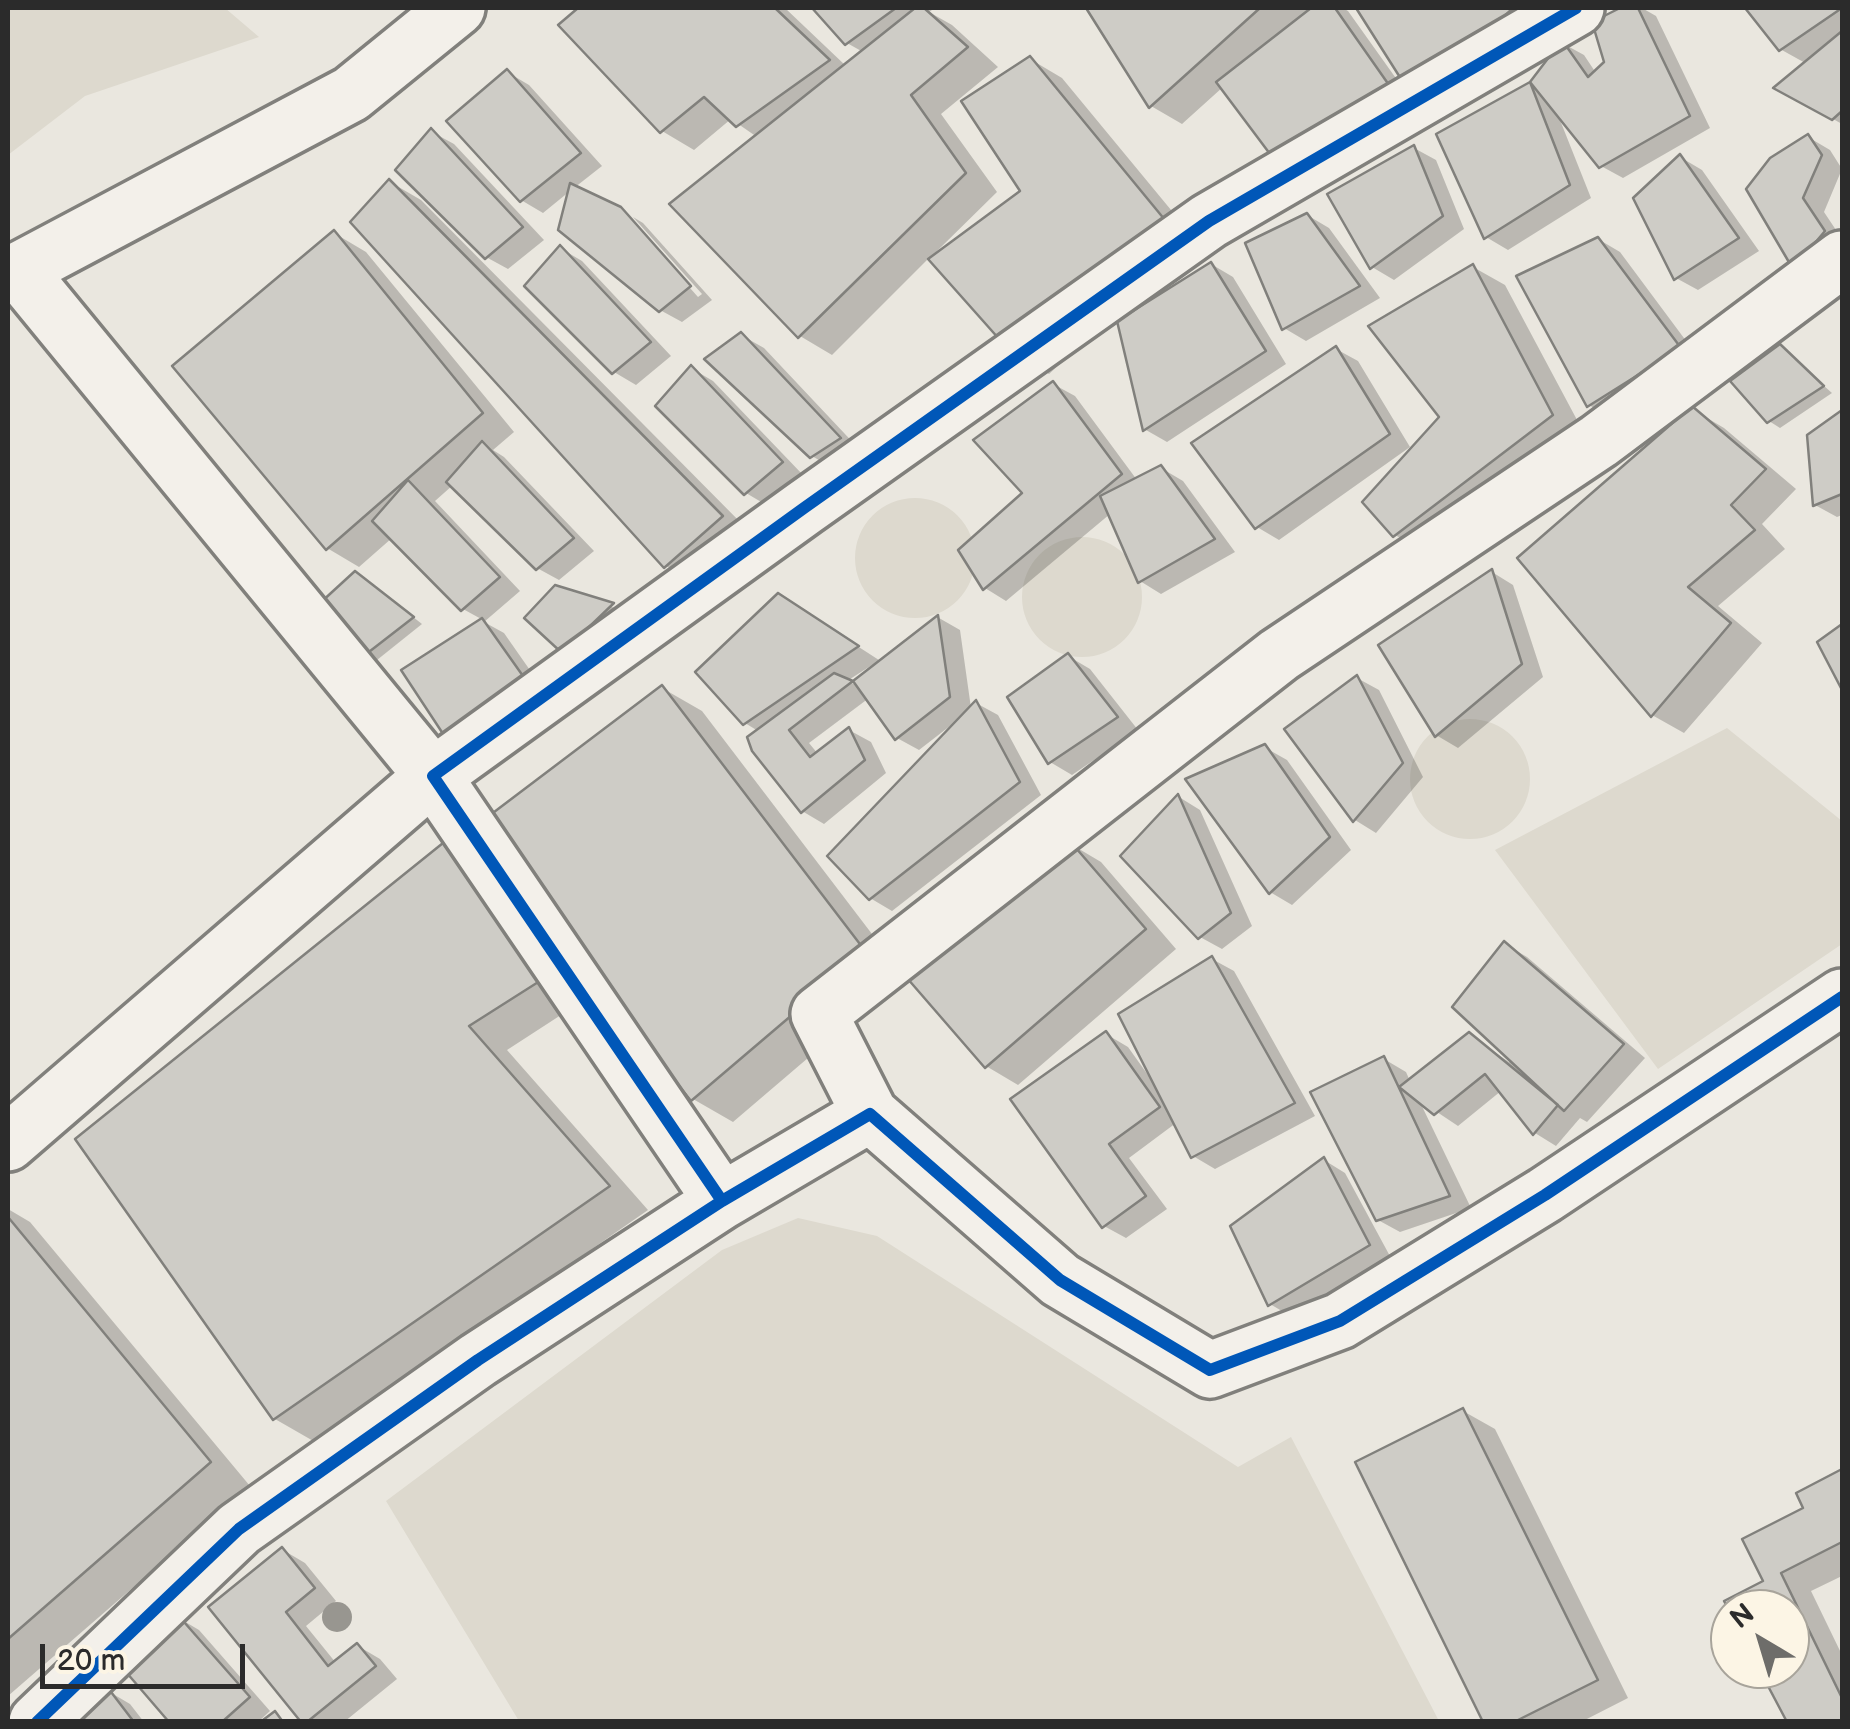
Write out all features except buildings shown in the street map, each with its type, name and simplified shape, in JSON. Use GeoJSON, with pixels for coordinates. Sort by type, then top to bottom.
{"type":"FeatureCollection","features":[{"type":"Feature","properties":{"kind":"street"},"geometry":{"type":"LineString","coordinates":[[456,8],[351,94],[13,273],[433,776],[722,1201]]}},
{"type":"Feature","properties":{"kind":"street"},"geometry":{"type":"LineString","coordinates":[[8,1143],[433,776],[1209,222],[1576,8]]}},
{"type":"Feature","properties":{"kind":"street"},"geometry":{"type":"LineString","coordinates":[[1842,258],[1599,441],[1279,655],[819,1014],[870,1114],[1060,1280],[1210,1370],[1340,1321],[1545,1195],[1842,997]]}},
{"type":"Feature","properties":{"kind":"street"},"geometry":{"type":"LineString","coordinates":[[37,1722],[239,1529],[478,1360],[722,1201],[870,1114]]}},
{"type":"Feature","properties":{"kind":"shaded area"},"geometry":{"type":"Polygon","coordinates":[[[8,8],[225,8],[259,37],[85,96],[8,155],[8,8]]]}},
{"type":"Feature","properties":{"kind":"shaded area"},"geometry":{"type":"Polygon","coordinates":[[[915,498],[938,502],[958,515],[971,535],[975,558],[971,581],[958,601],[938,614],[915,618],[892,614],[872,601],[859,581],[855,558],[859,535],[872,515],[892,502],[915,498]]]}},
{"type":"Feature","properties":{"kind":"shaded area"},"geometry":{"type":"Polygon","coordinates":[[[1082,537],[1105,541],[1125,554],[1138,574],[1142,597],[1138,620],[1125,640],[1105,653],[1082,657],[1059,653],[1039,640],[1026,620],[1022,597],[1026,574],[1039,554],[1059,541],[1082,537]]]}},
{"type":"Feature","properties":{"kind":"shaded area"},"geometry":{"type":"Polygon","coordinates":[[[1470,719],[1493,723],[1513,736],[1526,756],[1530,779],[1526,802],[1513,822],[1493,835],[1470,839],[1447,835],[1427,822],[1414,802],[1410,779],[1414,756],[1427,736],[1447,723],[1470,719]]]}},
{"type":"Feature","properties":{"kind":"shaded area"},"geometry":{"type":"Polygon","coordinates":[[[1727,728],[1842,821],[1842,944],[1658,1069],[1495,850],[1727,728]]]}},
{"type":"Feature","properties":{"kind":"shaded area"},"geometry":{"type":"Polygon","coordinates":[[[798,1218],[877,1236],[1238,1467],[1291,1437],[1439,1721],[519,1721],[386,1501],[722,1250],[798,1218]]]}},
{"type":"Feature","properties":{"kind":"cycle path"},"geometry":{"type":"LineString","coordinates":[[722,1201],[433,776],[1209,221],[1576,8]]}},
{"type":"Feature","properties":{"kind":"cycle path"},"geometry":{"type":"LineString","coordinates":[[37,1722],[239,1529],[478,1360],[722,1201],[870,1114],[1060,1280],[1210,1370],[1340,1321],[1545,1195],[1842,997]]}}]}
